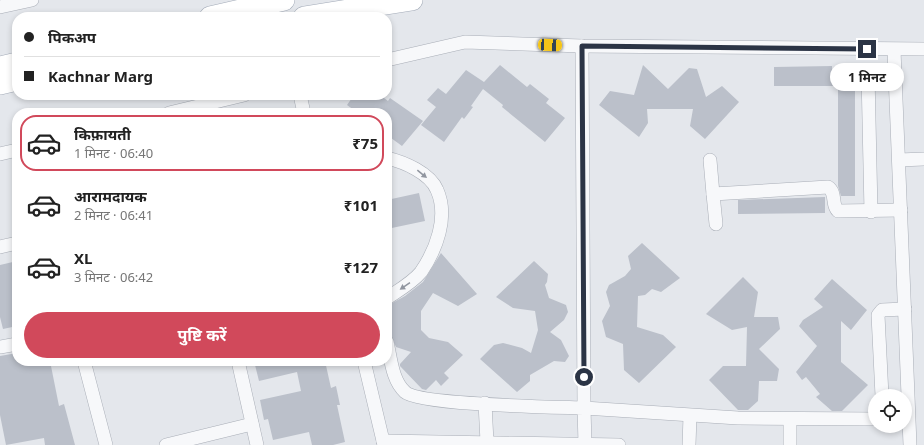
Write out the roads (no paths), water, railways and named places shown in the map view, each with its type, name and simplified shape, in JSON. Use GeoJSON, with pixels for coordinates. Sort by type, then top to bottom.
{"type":"FeatureCollection","features":[{"type":"Feature","properties":{"kind":"main road"},"geometry":{"type":"LineString","coordinates":[[232,12],[284,0]]}},
{"type":"Feature","properties":{"kind":"main road"},"geometry":{"type":"LineString","coordinates":[[336,12],[412,0]]}},
{"type":"Feature","properties":{"kind":"main road"},"geometry":{"type":"LineString","coordinates":[[0,67],[12,64]]}},
{"type":"Feature","properties":{"kind":"main road"},"geometry":{"type":"LineString","coordinates":[[0,84],[12,81]]}},
{"type":"Feature","properties":{"kind":"street"},"geometry":{"type":"LineString","coordinates":[[0,7],[32,0]]}},
{"type":"Feature","properties":{"kind":"street"},"geometry":{"type":"LineString","coordinates":[[392,59],[465,42],[582,46],[894,50],[924,49]]}},
{"type":"Feature","properties":{"kind":"street"},"geometry":{"type":"LineString","coordinates":[[582,46],[584,408],[586,444]]}},
{"type":"Feature","properties":{"kind":"street"},"geometry":{"type":"LineString","coordinates":[[894,50],[910,445]]}},
{"type":"Feature","properties":{"kind":"street"},"geometry":{"type":"LineString","coordinates":[[868,74],[871,212]]}},
{"type":"Feature","properties":{"kind":"street"},"geometry":{"type":"LineString","coordinates":[[190,108],[223,100]]}},
{"type":"Feature","properties":{"kind":"street"},"geometry":{"type":"LineString","coordinates":[[0,154],[12,151]]}},
{"type":"Feature","properties":{"kind":"street"},"geometry":{"type":"LineString","coordinates":[[898,160],[924,159]]}},
{"type":"Feature","properties":{"kind":"street"},"geometry":{"type":"LineString","coordinates":[[392,160],[414,168],[430,181],[437,190],[441,219],[437,242],[421,272],[412,282],[392,295]]}},
{"type":"Feature","properties":{"kind":"street"},"geometry":{"type":"LineString","coordinates":[[710,160],[716,224]]}},
{"type":"Feature","properties":{"kind":"street"},"geometry":{"type":"LineString","coordinates":[[713,194],[828,187],[832,192],[834,206],[838,211],[871,212],[901,210]]}},
{"type":"Feature","properties":{"kind":"street"},"geometry":{"type":"LineString","coordinates":[[0,247],[12,244]]}},
{"type":"Feature","properties":{"kind":"street"},"geometry":{"type":"LineString","coordinates":[[882,389],[878,315],[882,310],[905,309]]}},
{"type":"Feature","properties":{"kind":"street"},"geometry":{"type":"LineString","coordinates":[[0,347],[12,345]]}},
{"type":"Feature","properties":{"kind":"street"},"geometry":{"type":"LineString","coordinates":[[392,365],[395,379],[406,393],[423,399],[439,401],[584,408],[690,416],[790,419],[868,419]]}},
{"type":"Feature","properties":{"kind":"street"},"geometry":{"type":"LineString","coordinates":[[85,366],[106,445]]}},
{"type":"Feature","properties":{"kind":"street"},"geometry":{"type":"LineString","coordinates":[[239,366],[256,445]]}},
{"type":"Feature","properties":{"kind":"street"},"geometry":{"type":"LineString","coordinates":[[365,366],[383,443],[487,442],[619,445]]}},
{"type":"Feature","properties":{"kind":"street"},"geometry":{"type":"LineString","coordinates":[[485,403],[487,442]]}},
{"type":"Feature","properties":{"kind":"street"},"geometry":{"type":"LineString","coordinates":[[689,445],[690,416]]}},
{"type":"Feature","properties":{"kind":"street"},"geometry":{"type":"LineString","coordinates":[[790,419],[790,445]]}},
{"type":"Feature","properties":{"kind":"street"},"geometry":{"type":"LineString","coordinates":[[166,445],[252,424]]}}]}
